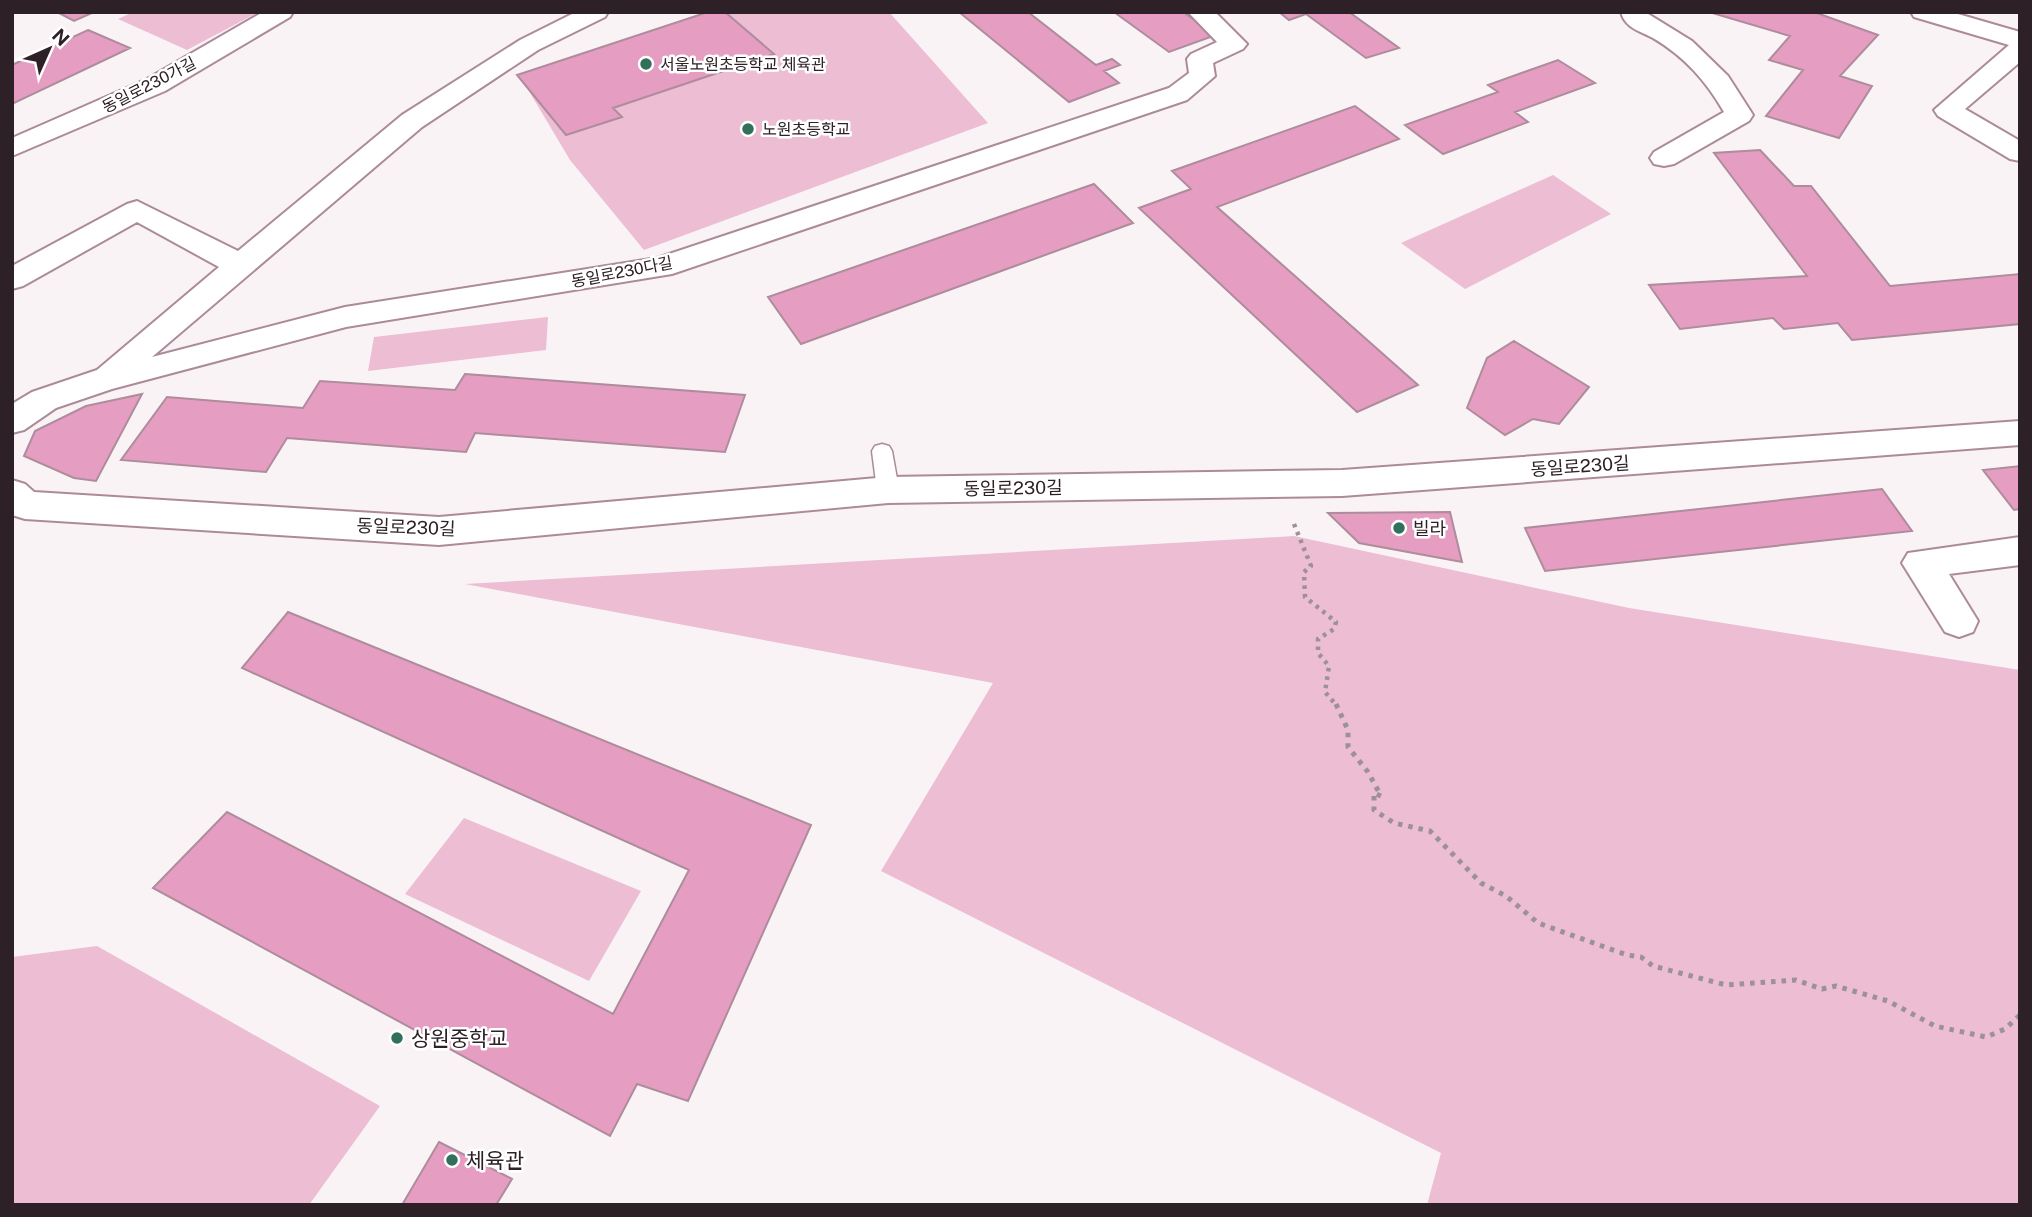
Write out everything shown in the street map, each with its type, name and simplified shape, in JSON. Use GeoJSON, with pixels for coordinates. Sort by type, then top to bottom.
{"type":"FeatureCollection","features":[{"type":"Feature","properties":{"kind":"street","name":"동일로230가길"},"geometry":{"type":"LineString","coordinates":[[12,148],[156,85],[282,12]]}},
{"type":"Feature","properties":{"kind":"street"},"geometry":{"type":"LineString","coordinates":[[105,379],[412,121],[519,51],[596,12]]}},
{"type":"Feature","properties":{"kind":"street","name":"동일로230다길"},"geometry":{"type":"LineString","coordinates":[[12,421],[44,400],[105,379],[345,317],[661,267],[1178,94],[1202,76],[1200,59],[1234,44],[1200,12]]}},
{"type":"Feature","properties":{"kind":"street"},"geometry":{"type":"LineString","coordinates":[[1923,12],[2020,40]]}},
{"type":"Feature","properties":{"kind":"street"},"geometry":{"type":"LineString","coordinates":[[1630,14],[1678,40],[1722,84],[1739,115],[1664,158]]}},
{"type":"Feature","properties":{"kind":"street"},"geometry":{"type":"LineString","coordinates":[[2020,48],[1948,110],[2020,153]]}},
{"type":"Feature","properties":{"kind":"street"},"geometry":{"type":"LineString","coordinates":[[12,279],[137,210],[240,265]]}},
{"type":"Feature","properties":{"kind":"street","name":"동일로230길"},"geometry":{"type":"LineString","coordinates":[[12,494],[25,505],[439,531],[888,490],[1296,485],[2020,433]]}},
{"type":"Feature","properties":{"kind":"street"},"geometry":{"type":"LineString","coordinates":[[1959,621],[1921,563],[2020,551]]}},
{"type":"Feature","properties":{"kind":"lane"},"geometry":{"type":"LineString","coordinates":[[882,451],[888,490]]}},
{"type":"Feature","properties":{"kind":"path"},"geometry":{"type":"LineString","coordinates":[[1296,485],[1300,497],[1292,510],[1294,525],[1311,566],[1304,572],[1305,597],[1336,622],[1334,629],[1318,639],[1318,653],[1329,666],[1325,692],[1334,700],[1348,730],[1348,747],[1368,772],[1381,796],[1374,793],[1374,810],[1394,823],[1430,831],[1440,838],[1481,883],[1506,896],[1538,923],[1627,955],[1641,957],[1653,966],[1726,985],[1796,980],[1822,989],[1836,986],[1888,1001],[1935,1027],[1986,1037],[2005,1029],[2020,1015]]}},
{"type":"Feature","properties":{"kind":"shaded area"},"geometry":{"type":"Polygon","coordinates":[[[133,12],[259,12],[187,50],[118,19],[133,12]]]}},
{"type":"Feature","properties":{"kind":"shaded area"},"geometry":{"type":"Polygon","coordinates":[[[708,12],[889,12],[988,123],[644,250],[570,160],[520,76],[708,12]]]}},
{"type":"Feature","properties":{"kind":"shaded area"},"geometry":{"type":"Polygon","coordinates":[[[1553,175],[1611,214],[1465,289],[1401,243],[1553,175]]]}},
{"type":"Feature","properties":{"kind":"shaded area"},"geometry":{"type":"Polygon","coordinates":[[[548,317],[546,350],[368,371],[374,337],[548,317]]]}},
{"type":"Feature","properties":{"kind":"shaded area"},"geometry":{"type":"Polygon","coordinates":[[[1294,536],[1629,608],[2020,670],[2020,1205],[1427,1205],[1441,1153],[881,871],[993,683],[465,584],[1294,536]]]}},
{"type":"Feature","properties":{"kind":"shaded area"},"geometry":{"type":"Polygon","coordinates":[[[464,818],[641,891],[589,981],[405,894],[464,818]]]}},
{"type":"Feature","properties":{"kind":"shaded area"},"geometry":{"type":"Polygon","coordinates":[[[97,946],[380,1106],[309,1205],[12,1205],[12,957],[97,946]]]}},
{"type":"Feature","properties":{"kind":"building"},"geometry":{"type":"Polygon","coordinates":[[[57,12],[94,12],[74,21],[57,12]]]}},
{"type":"Feature","properties":{"kind":"building","name":"서울노원초등학교 체육관"},"geometry":{"type":"Polygon","coordinates":[[[708,12],[725,12],[774,54],[613,108],[622,117],[566,135],[517,75],[708,12]]]}},
{"type":"Feature","properties":{"kind":"building"},"geometry":{"type":"Polygon","coordinates":[[[959,12],[1028,12],[1096,65],[1112,59],[1120,65],[1104,71],[1119,83],[1069,102],[959,12]]]}},
{"type":"Feature","properties":{"kind":"building"},"geometry":{"type":"Polygon","coordinates":[[[1114,12],[1183,12],[1216,35],[1169,52],[1114,12]]]}},
{"type":"Feature","properties":{"kind":"building"},"geometry":{"type":"Polygon","coordinates":[[[1279,12],[1349,12],[1399,48],[1366,58],[1306,14],[1289,20],[1279,12]]]}},
{"type":"Feature","properties":{"kind":"building"},"geometry":{"type":"Polygon","coordinates":[[[1709,12],[1814,12],[1878,35],[1840,76],[1872,86],[1839,138],[1766,116],[1803,70],[1769,60],[1790,36],[1709,12]]]}},
{"type":"Feature","properties":{"kind":"building"},"geometry":{"type":"Polygon","coordinates":[[[88,30],[130,48],[12,104],[12,65],[88,30]]]}},
{"type":"Feature","properties":{"kind":"building"},"geometry":{"type":"Polygon","coordinates":[[[1558,60],[1595,83],[1515,112],[1528,122],[1443,154],[1405,125],[1498,92],[1488,85],[1558,60]]]}},
{"type":"Feature","properties":{"kind":"building"},"geometry":{"type":"Polygon","coordinates":[[[1355,106],[1399,139],[1217,207],[1418,385],[1357,412],[1139,208],[1191,189],[1172,171],[1355,106]]]}},
{"type":"Feature","properties":{"kind":"building"},"geometry":{"type":"Polygon","coordinates":[[[1760,150],[1794,186],[1811,186],[1890,286],[2020,274],[2020,324],[1852,340],[1838,323],[1784,329],[1773,318],[1680,329],[1649,285],[1807,276],[1714,153],[1760,150]]]}},
{"type":"Feature","properties":{"kind":"building"},"geometry":{"type":"Polygon","coordinates":[[[1094,184],[1133,223],[801,344],[768,297],[1094,184]]]}},
{"type":"Feature","properties":{"kind":"building"},"geometry":{"type":"Polygon","coordinates":[[[1514,341],[1589,387],[1559,424],[1533,419],[1505,435],[1467,408],[1487,358],[1514,341]]]}},
{"type":"Feature","properties":{"kind":"building"},"geometry":{"type":"Polygon","coordinates":[[[465,374],[745,395],[725,452],[475,433],[466,452],[287,438],[266,472],[121,460],[167,397],[303,408],[320,381],[455,390],[465,374]]]}},
{"type":"Feature","properties":{"kind":"building"},"geometry":{"type":"Polygon","coordinates":[[[142,394],[96,481],[74,478],[24,456],[35,431],[86,406],[142,394]]]}},
{"type":"Feature","properties":{"kind":"building"},"geometry":{"type":"Polygon","coordinates":[[[2020,466],[2020,509],[2014,510],[1983,470],[2020,466]]]}},
{"type":"Feature","properties":{"kind":"building"},"geometry":{"type":"Polygon","coordinates":[[[1882,489],[1912,531],[1545,571],[1525,528],[1882,489]]]}},
{"type":"Feature","properties":{"kind":"building","name":"빌라"},"geometry":{"type":"Polygon","coordinates":[[[1450,512],[1462,562],[1359,543],[1328,513],[1450,512]]]}},
{"type":"Feature","properties":{"kind":"building"},"geometry":{"type":"Polygon","coordinates":[[[288,612],[811,825],[688,1101],[637,1084],[610,1136],[153,888],[227,812],[613,1014],[689,870],[242,668],[288,612]]]}},
{"type":"Feature","properties":{"kind":"building","name":"체육관"},"geometry":{"type":"Polygon","coordinates":[[[439,1142],[512,1179],[496,1205],[402,1205],[439,1142]]]}},
{"type":"Feature","properties":{"kind":"place","name":"서울노원초등학교 체육관"},"geometry":{"type":"Point","coordinates":[646,64]}},
{"type":"Feature","properties":{"kind":"place","name":"노원초등학교"},"geometry":{"type":"Point","coordinates":[748,129]}},
{"type":"Feature","properties":{"kind":"place","name":"빌라"},"geometry":{"type":"Point","coordinates":[1399,528]}},
{"type":"Feature","properties":{"kind":"place","name":"상원중학교"},"geometry":{"type":"Point","coordinates":[397,1038]}},
{"type":"Feature","properties":{"kind":"place","name":"체육관"},"geometry":{"type":"Point","coordinates":[452,1160]}}]}
